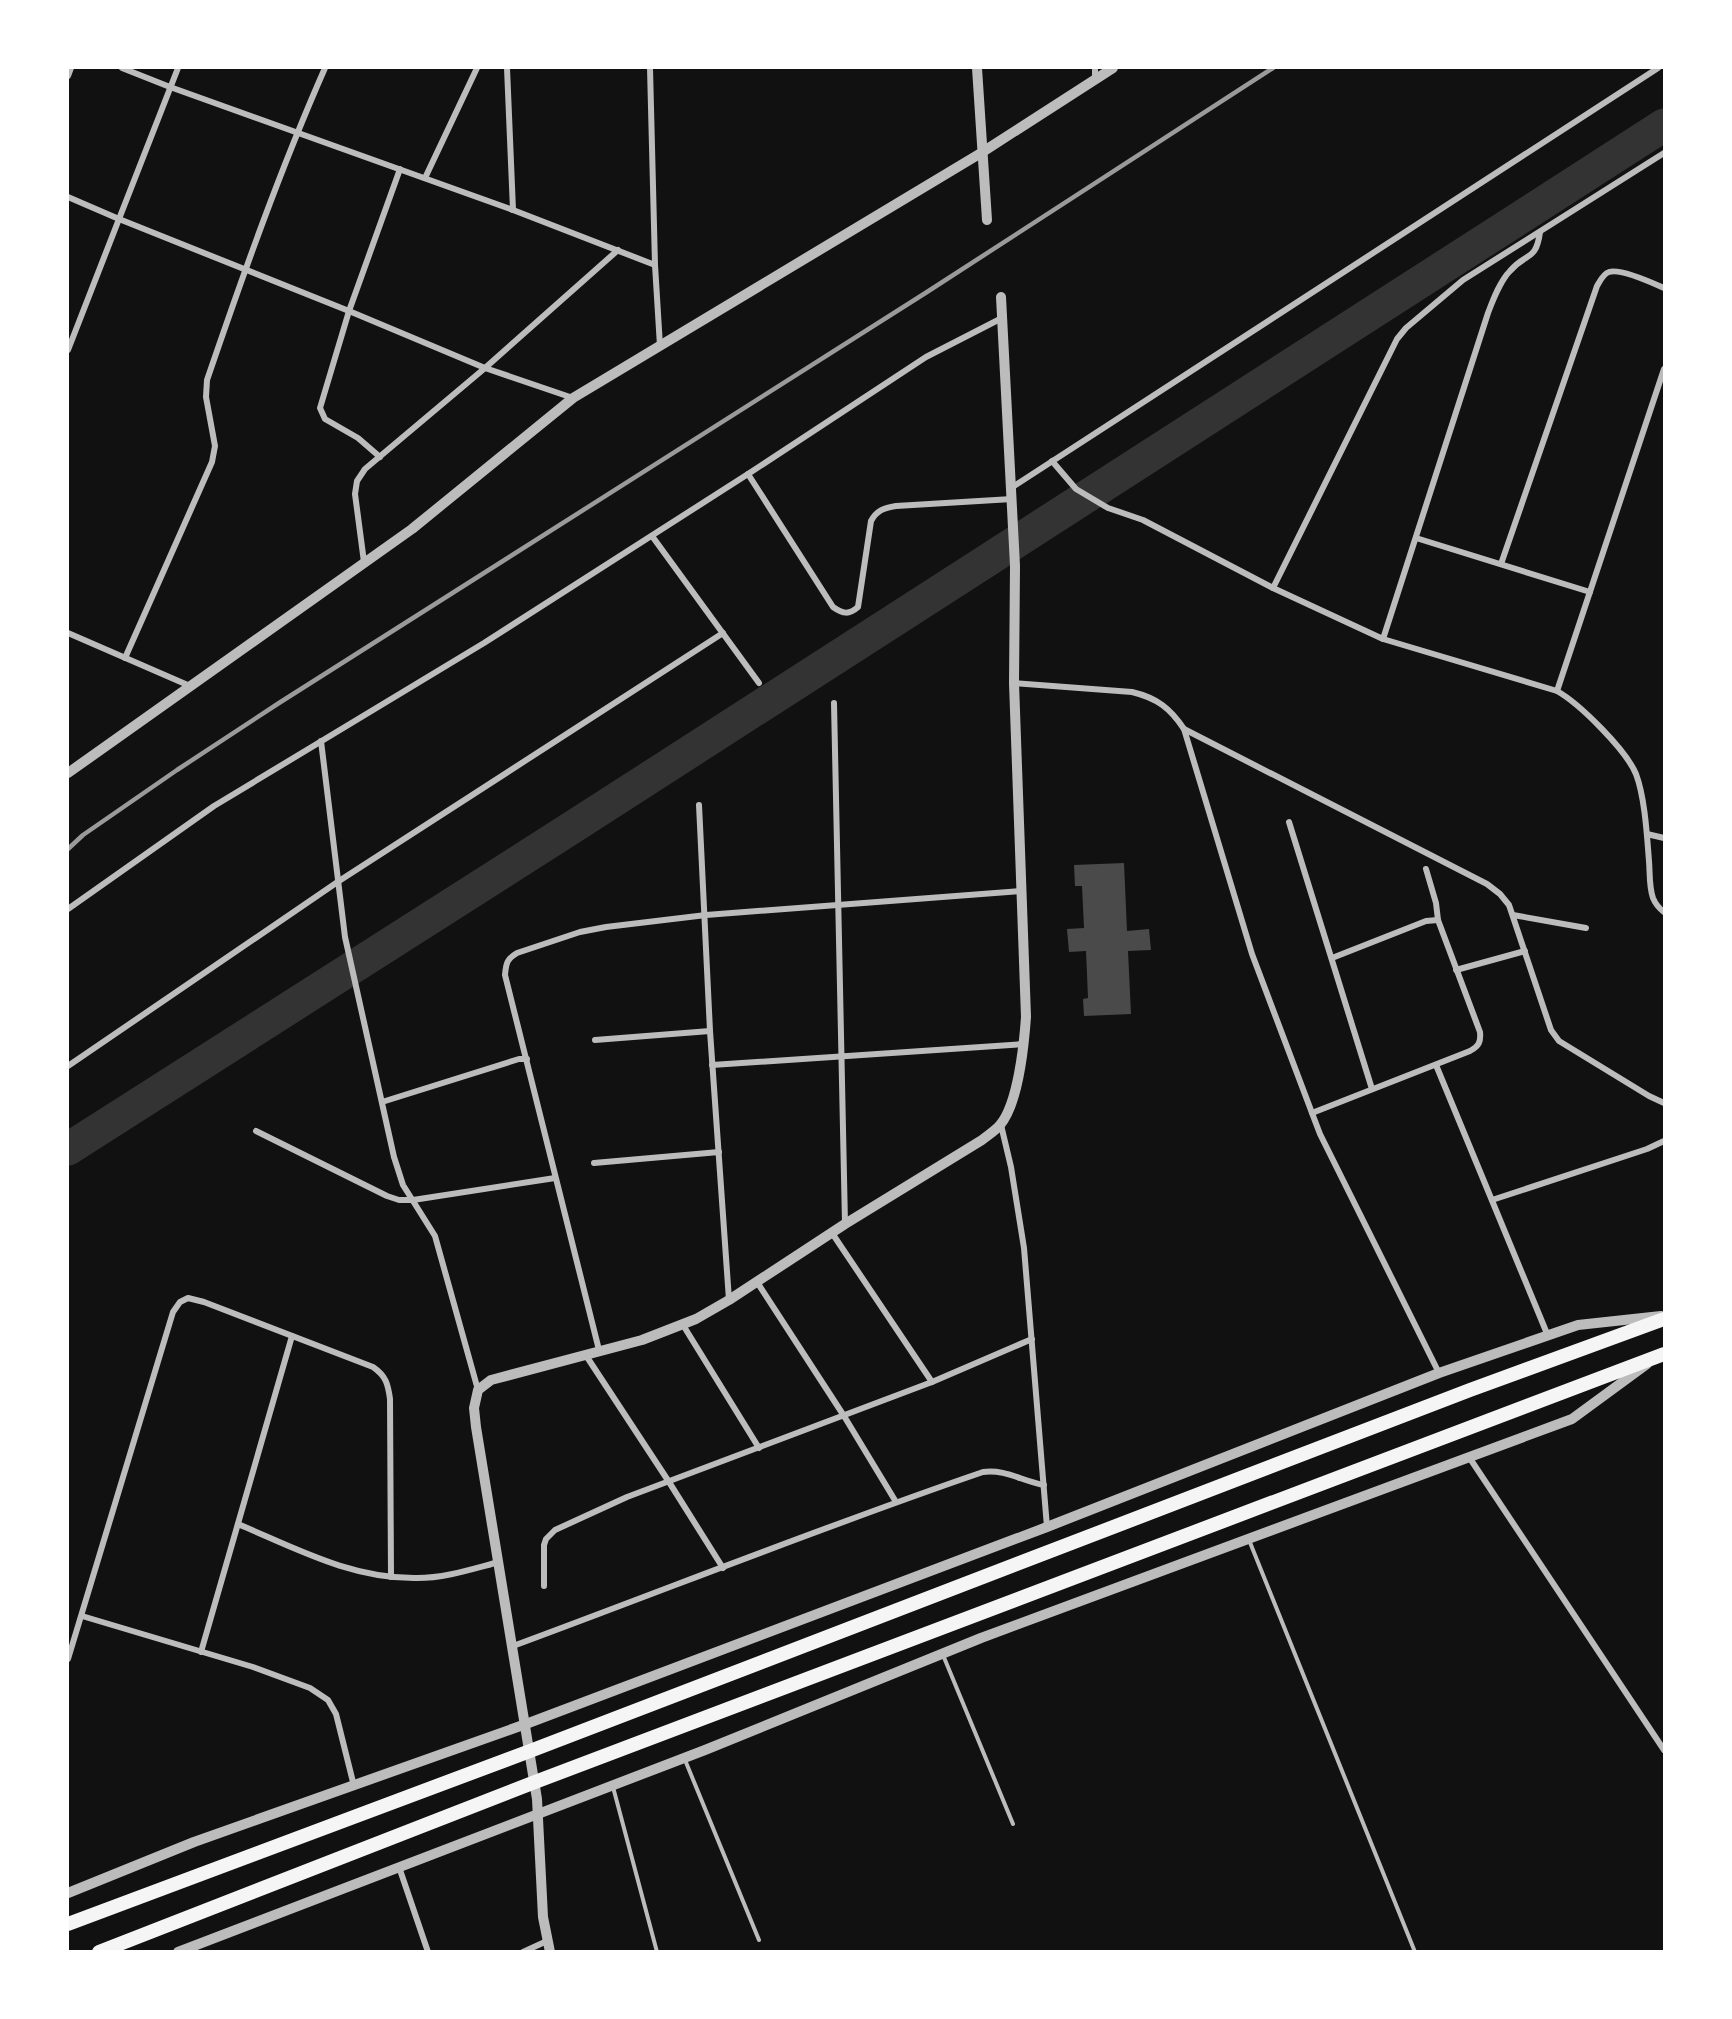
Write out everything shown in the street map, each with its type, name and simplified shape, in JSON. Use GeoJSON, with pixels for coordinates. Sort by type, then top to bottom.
{"type":"FeatureCollection","features":[{"type":"Feature","properties":{"kind":"highway"},"geometry":{"type":"LineString","coordinates":[[68,1924],[530,1751],[1665,1317]]}},
{"type":"Feature","properties":{"kind":"highway"},"geometry":{"type":"LineString","coordinates":[[99,1952],[534,1782],[1661,1356]]}},
{"type":"Feature","properties":{"kind":"street"},"geometry":{"type":"LineString","coordinates":[[68,76],[71,68]]}},
{"type":"Feature","properties":{"kind":"street"},"geometry":{"type":"LineString","coordinates":[[122,68],[513,210],[655,265]]}},
{"type":"Feature","properties":{"kind":"street"},"geometry":{"type":"LineString","coordinates":[[68,350],[178,68]]}},
{"type":"Feature","properties":{"kind":"street"},"geometry":{"type":"LineString","coordinates":[[125,658],[212,462],[215,446],[206,397],[207,380],[245,269],[297,132],[325,68]]}},
{"type":"Feature","properties":{"kind":"street"},"geometry":{"type":"LineString","coordinates":[[425,178],[477,68]]}},
{"type":"Feature","properties":{"kind":"street"},"geometry":{"type":"LineString","coordinates":[[507,68],[513,210]]}},
{"type":"Feature","properties":{"kind":"street"},"geometry":{"type":"LineString","coordinates":[[650,68],[655,265],[660,346]]}},
{"type":"Feature","properties":{"kind":"street"},"geometry":{"type":"LineString","coordinates":[[977,68],[987,220]]}},
{"type":"Feature","properties":{"kind":"street"},"geometry":{"type":"LineString","coordinates":[[68,773],[412,529],[573,398],[981,153],[1095,73],[1113,68]]}},
{"type":"Feature","properties":{"kind":"street"},"geometry":{"type":"LineString","coordinates":[[1011,488],[1658,68]]}},
{"type":"Feature","properties":{"kind":"street"},"geometry":{"type":"LineString","coordinates":[[1273,588],[1397,339],[1406,328],[1463,280],[1665,153]]}},
{"type":"Feature","properties":{"kind":"street"},"geometry":{"type":"LineString","coordinates":[[380,457],[358,438],[325,419],[320,408],[349,311],[400,169]]}},
{"type":"Feature","properties":{"kind":"street"},"geometry":{"type":"LineString","coordinates":[[68,197],[485,368],[573,398]]}},
{"type":"Feature","properties":{"kind":"street"},"geometry":{"type":"LineString","coordinates":[[1383,639],[1491,304],[1509,271],[1535,252],[1540,232]]}},
{"type":"Feature","properties":{"kind":"street"},"geometry":{"type":"LineString","coordinates":[[364,563],[355,494],[357,481],[365,469],[485,368],[618,250]]}},
{"type":"Feature","properties":{"kind":"street"},"geometry":{"type":"LineString","coordinates":[[1501,564],[1593,297],[1602,277],[1610,271],[1621,272],[1665,288]]}},
{"type":"Feature","properties":{"kind":"street"},"geometry":{"type":"LineString","coordinates":[[478,1390],[491,1380],[652,1336],[683,1325],[729,1300],[844,1224],[982,1140],[1000,1125],[1012,1104],[1024,1044],[1026,1017],[1014,684],[1015,566],[1001,297]]}},
{"type":"Feature","properties":{"kind":"street"},"geometry":{"type":"LineString","coordinates":[[68,909],[214,806],[484,643],[926,357],[1002,318]]}},
{"type":"Feature","properties":{"kind":"street"},"geometry":{"type":"LineString","coordinates":[[1557,691],[1665,369]]}},
{"type":"Feature","properties":{"kind":"street"},"geometry":{"type":"LineString","coordinates":[[1052,461],[1076,489],[1108,508],[1143,519],[1273,588],[1383,639],[1557,691],[1582,708],[1632,765],[1637,777],[1647,834],[1651,890],[1653,899],[1665,912]]}},
{"type":"Feature","properties":{"kind":"street"},"geometry":{"type":"LineString","coordinates":[[748,474],[833,607],[842,613],[851,613],[858,607],[871,521],[876,512],[885,507],[1012,499]]}},
{"type":"Feature","properties":{"kind":"street"},"geometry":{"type":"LineString","coordinates":[[652,536],[759,683]]}},
{"type":"Feature","properties":{"kind":"street"},"geometry":{"type":"LineString","coordinates":[[1416,538],[1590,592]]}},
{"type":"Feature","properties":{"kind":"street"},"geometry":{"type":"LineString","coordinates":[[68,633],[191,686]]}},
{"type":"Feature","properties":{"kind":"street"},"geometry":{"type":"LineString","coordinates":[[68,1066],[339,881],[723,633]]}},
{"type":"Feature","properties":{"kind":"street"},"geometry":{"type":"LineString","coordinates":[[1014,684],[1132,692],[1150,697],[1174,713],[1184,729],[1252,954],[1320,1134],[1439,1373]]}},
{"type":"Feature","properties":{"kind":"street"},"geometry":{"type":"LineString","coordinates":[[834,703],[844,1224]]}},
{"type":"Feature","properties":{"kind":"street"},"geometry":{"type":"LineString","coordinates":[[1184,729],[1487,884],[1500,894],[1509,905],[1551,1030],[1559,1041],[1665,1103]]}},
{"type":"Feature","properties":{"kind":"street"},"geometry":{"type":"LineString","coordinates":[[321,741],[348,951],[398,1173],[435,1236],[478,1390],[474,1408],[476,1427],[537,1799],[543,1917],[549,1946],[523,1952]]}},
{"type":"Feature","properties":{"kind":"street"},"geometry":{"type":"LineString","coordinates":[[699,804],[712,1065],[729,1300]]}},
{"type":"Feature","properties":{"kind":"street"},"geometry":{"type":"LineString","coordinates":[[1289,822],[1372,1089]]}},
{"type":"Feature","properties":{"kind":"street"},"geometry":{"type":"LineString","coordinates":[[1647,834],[1665,838]]}},
{"type":"Feature","properties":{"kind":"street"},"geometry":{"type":"LineString","coordinates":[[1312,1113],[1470,1051],[1477,1047],[1480,1041],[1480,1032],[1438,920],[1436,903],[1426,869]]}},
{"type":"Feature","properties":{"kind":"street"},"geometry":{"type":"LineString","coordinates":[[599,1350],[505,975],[509,958],[517,953],[589,930],[705,915],[1021,891]]}},
{"type":"Feature","properties":{"kind":"street"},"geometry":{"type":"LineString","coordinates":[[1513,915],[1586,928]]}},
{"type":"Feature","properties":{"kind":"street"},"geometry":{"type":"LineString","coordinates":[[1332,958],[1426,921],[1438,920]]}},
{"type":"Feature","properties":{"kind":"street"},"geometry":{"type":"LineString","coordinates":[[1456,970],[1525,951]]}},
{"type":"Feature","properties":{"kind":"street"},"geometry":{"type":"LineString","coordinates":[[595,1040],[710,1031]]}},
{"type":"Feature","properties":{"kind":"street"},"geometry":{"type":"LineString","coordinates":[[712,1065],[1024,1044]]}},
{"type":"Feature","properties":{"kind":"street"},"geometry":{"type":"LineString","coordinates":[[382,1102],[519,1059],[527,1059]]}},
{"type":"Feature","properties":{"kind":"street"},"geometry":{"type":"LineString","coordinates":[[1436,1065],[1548,1336]]}},
{"type":"Feature","properties":{"kind":"street"},"geometry":{"type":"LineString","coordinates":[[1000,1125],[1011,1167],[1024,1248],[1047,1527]]}},
{"type":"Feature","properties":{"kind":"street"},"geometry":{"type":"LineString","coordinates":[[256,1131],[399,1200],[413,1200],[555,1178]]}},
{"type":"Feature","properties":{"kind":"street"},"geometry":{"type":"LineString","coordinates":[[1492,1200],[1665,1142]]}},
{"type":"Feature","properties":{"kind":"street"},"geometry":{"type":"LineString","coordinates":[[594,1163],[719,1152]]}},
{"type":"Feature","properties":{"kind":"street"},"geometry":{"type":"LineString","coordinates":[[832,1233],[932,1382]]}},
{"type":"Feature","properties":{"kind":"street"},"geometry":{"type":"LineString","coordinates":[[756,1282],[844,1416],[896,1502]]}},
{"type":"Feature","properties":{"kind":"street"},"geometry":{"type":"LineString","coordinates":[[68,1659],[173,1312],[180,1302],[188,1298],[204,1302],[374,1367],[388,1381],[391,1577]]}},
{"type":"Feature","properties":{"kind":"street"},"geometry":{"type":"LineString","coordinates":[[68,1893],[194,1842],[526,1724],[1047,1527],[1439,1373],[1578,1326],[1665,1317]]}},
{"type":"Feature","properties":{"kind":"street"},"geometry":{"type":"LineString","coordinates":[[683,1325],[759,1448]]}},
{"type":"Feature","properties":{"kind":"street"},"geometry":{"type":"LineString","coordinates":[[201,1652],[292,1336]]}},
{"type":"Feature","properties":{"kind":"street"},"geometry":{"type":"LineString","coordinates":[[544,1586],[543,1552],[550,1533],[627,1497],[932,1382],[1032,1339]]}},
{"type":"Feature","properties":{"kind":"street"},"geometry":{"type":"LineString","coordinates":[[585,1354],[723,1568]]}},
{"type":"Feature","properties":{"kind":"street"},"geometry":{"type":"LineString","coordinates":[[178,1952],[684,1758],[942,1654],[1572,1419],[1661,1356]]}},
{"type":"Feature","properties":{"kind":"street"},"geometry":{"type":"LineString","coordinates":[[1469,1457],[1665,1749]]}},
{"type":"Feature","properties":{"kind":"street"},"geometry":{"type":"LineString","coordinates":[[513,1646],[896,1502],[983,1472],[1001,1472],[1044,1485]]}},
{"type":"Feature","properties":{"kind":"street"},"geometry":{"type":"LineString","coordinates":[[238,1524],[341,1568],[391,1577],[419,1579],[452,1574],[498,1562]]}},
{"type":"Feature","properties":{"kind":"street"},"geometry":{"type":"LineString","coordinates":[[82,1616],[253,1667],[310,1688],[328,1700],[336,1714],[354,1786]]}},
{"type":"Feature","properties":{"kind":"street"},"geometry":{"type":"LineString","coordinates":[[399,1867],[428,1952]]}},
{"type":"Feature","properties":{"kind":"lane"},"geometry":{"type":"LineString","coordinates":[[1248,1539],[1415,1952]]}},
{"type":"Feature","properties":{"kind":"lane"},"geometry":{"type":"LineString","coordinates":[[942,1654],[1013,1824]]}},
{"type":"Feature","properties":{"kind":"lane"},"geometry":{"type":"LineString","coordinates":[[684,1758],[759,1940]]}},
{"type":"Feature","properties":{"kind":"lane"},"geometry":{"type":"LineString","coordinates":[[613,1785],[657,1952]]}},
{"type":"Feature","properties":{"kind":"building"},"geometry":{"type":"Polygon","coordinates":[[[1124,863],[1127,931],[1149,929],[1151,950],[1128,951],[1131,1014],[1084,1016],[1083,999],[1088,998],[1086,951],[1069,952],[1067,929],[1084,928],[1082,886],[1075,886],[1074,865],[1124,863]]]}},
{"type":"Feature","properties":{"kind":"waterway"},"geometry":{"type":"LineString","coordinates":[[68,1149],[1664,125]]}},
{"type":"Feature","properties":{"kind":"railway"},"geometry":{"type":"LineString","coordinates":[[68,849],[83,835],[279,703],[927,292],[1273,68]]}}]}
